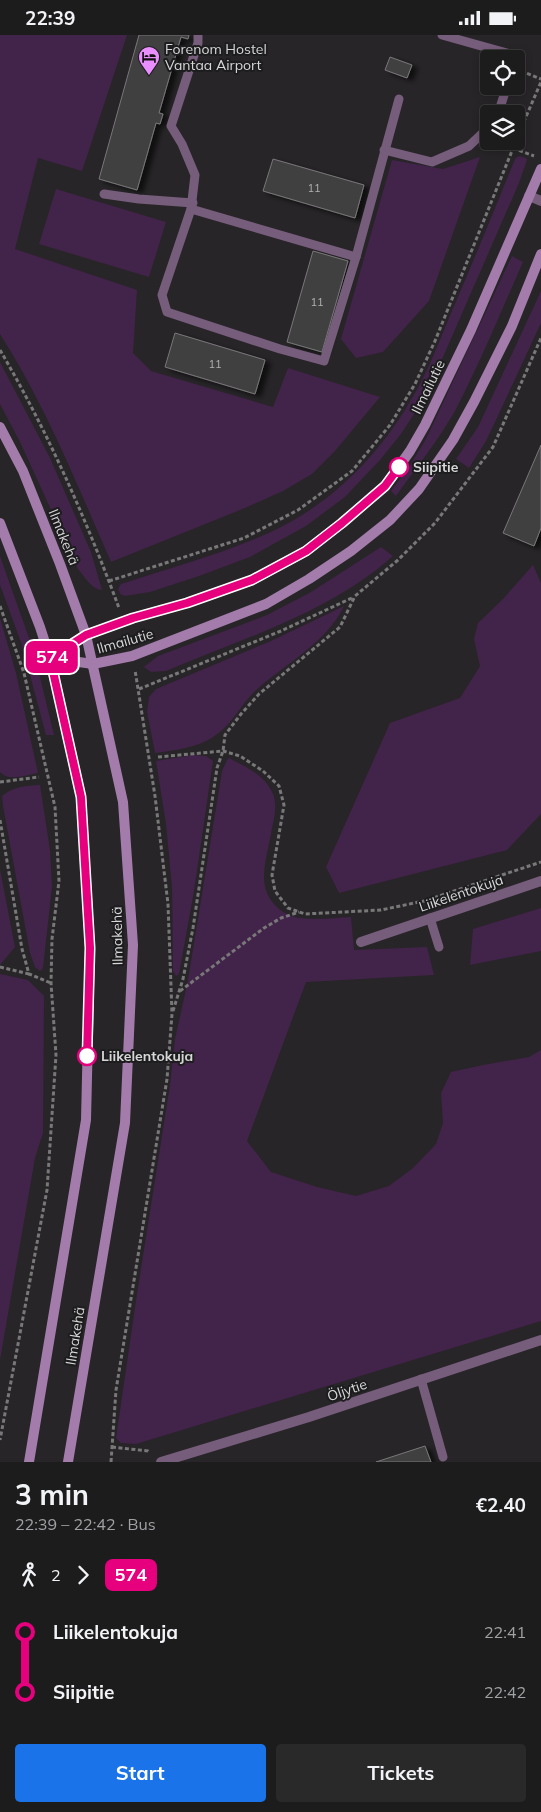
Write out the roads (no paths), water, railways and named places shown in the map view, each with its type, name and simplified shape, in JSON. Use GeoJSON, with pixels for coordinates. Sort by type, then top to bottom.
{"type":"FeatureCollection","features":[{"type":"Feature","properties":{"kind":"main road","name":"Ilmailutie"},"geometry":{"type":"LineString","coordinates":[[50,658],[86,635],[252,580],[306,551],[385,486],[410,451],[425,425],[471,330],[541,169]]}},
{"type":"Feature","properties":{"kind":"main road","name":"Ilmailutie"},"geometry":{"type":"LineString","coordinates":[[50,658],[93,664],[132,656],[266,604],[309,579],[351,551],[390,520],[419,489],[453,440],[512,326],[541,254]]}},
{"type":"Feature","properties":{"kind":"main road","name":"Ilmakehä"},"geometry":{"type":"LineString","coordinates":[[0,427],[23,471],[86,635],[123,802],[133,945],[125,1123],[68,1462]]}},
{"type":"Feature","properties":{"kind":"main road","name":"Ilmakehä"},"geometry":{"type":"LineString","coordinates":[[0,523],[50,658],[81,797],[90,948],[86,1120],[29,1462]]}},
{"type":"Feature","properties":{"kind":"street"},"geometry":{"type":"LineString","coordinates":[[529,196],[541,201]]}},
{"type":"Feature","properties":{"kind":"street","name":"Liikelentokuja"},"geometry":{"type":"LineString","coordinates":[[361,942],[541,881]]}},
{"type":"Feature","properties":{"kind":"street","name":"Öljytie"},"geometry":{"type":"LineString","coordinates":[[161,1462],[309,1417],[541,1340]]}},
{"type":"Feature","properties":{"kind":"lane"},"geometry":{"type":"LineString","coordinates":[[198,35],[198,43],[171,126],[182,144],[195,175],[192,206],[162,295],[167,312],[280,349],[324,361],[356,257],[399,99]]}},
{"type":"Feature","properties":{"kind":"lane"},"geometry":{"type":"LineString","coordinates":[[442,35],[496,50]]}},
{"type":"Feature","properties":{"kind":"lane"},"geometry":{"type":"LineString","coordinates":[[384,150],[432,162],[469,146],[480,136]]}},
{"type":"Feature","properties":{"kind":"lane"},"geometry":{"type":"LineString","coordinates":[[104,194],[192,206],[356,257]]}},
{"type":"Feature","properties":{"kind":"lane"},"geometry":{"type":"LineString","coordinates":[[430,918],[439,947]]}},
{"type":"Feature","properties":{"kind":"lane"},"geometry":{"type":"LineString","coordinates":[[420,1379],[443,1457]]}},
{"type":"Feature","properties":{"kind":"place","name":"Forenom Hostel Vantaa Airport"},"geometry":{"type":"Point","coordinates":[149,76]}},
{"type":"Feature","properties":{"kind":"place","name":"Siipitie"},"geometry":{"type":"Point","coordinates":[399,467]}},
{"type":"Feature","properties":{"kind":"place","name":"Liikelentokuja"},"geometry":{"type":"Point","coordinates":[87,1056]}}]}
